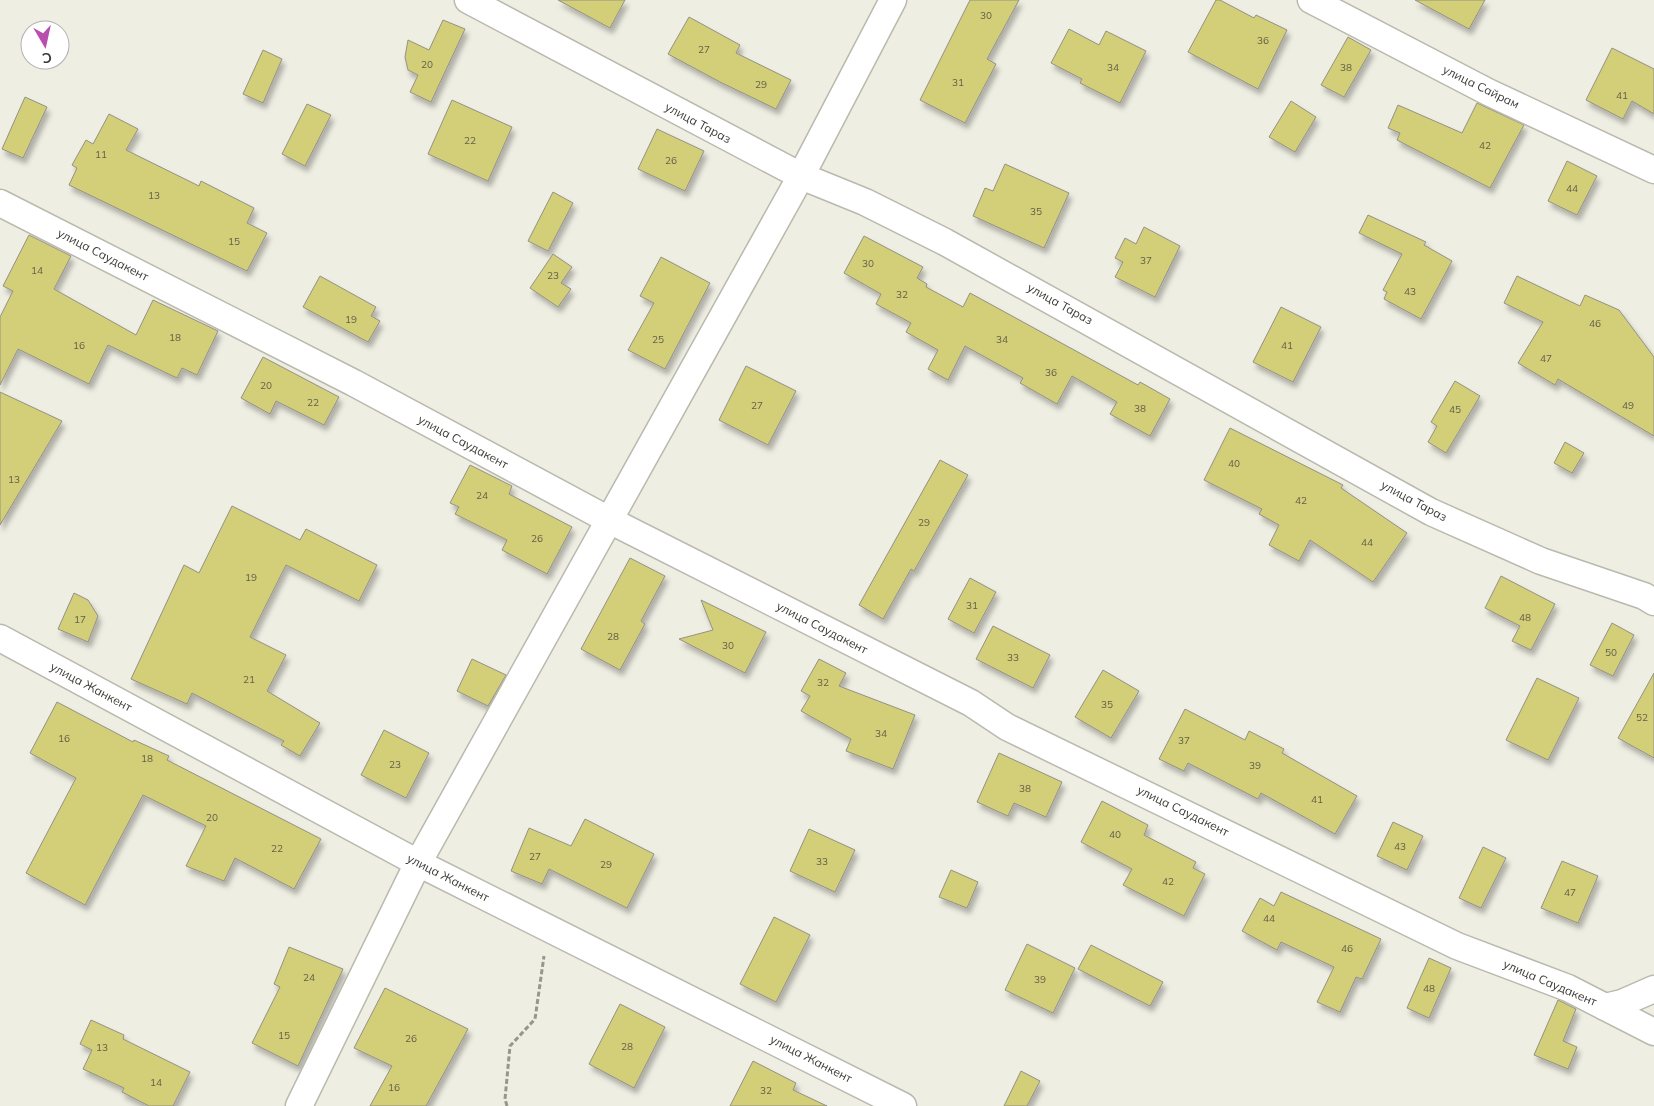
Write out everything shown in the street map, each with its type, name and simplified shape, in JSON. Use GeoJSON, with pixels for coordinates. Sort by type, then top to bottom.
{"type":"FeatureCollection","features":[{"type":"Feature","properties":{"kind":"street","name":"улица Тараз"},"geometry":{"type":"LineString","coordinates":[[468,0],[801,176],[865,202],[945,242],[1151,354],[1431,512],[1541,561],[1644,596],[1654,602]]}},
{"type":"Feature","properties":{"kind":"street"},"geometry":{"type":"LineString","coordinates":[[299,1106],[418,863],[801,176],[893,0]]}},
{"type":"Feature","properties":{"kind":"street","name":"улица Сайрам"},"geometry":{"type":"LineString","coordinates":[[1311,0],[1488,92],[1654,170]]}},
{"type":"Feature","properties":{"kind":"street","name":"улица Саудакент"},"geometry":{"type":"LineString","coordinates":[[0,203],[354,384],[609,520],[971,702],[1007,727],[1457,946],[1568,988],[1654,1032]]}},
{"type":"Feature","properties":{"kind":"street","name":"улица Жанкент"},"geometry":{"type":"LineString","coordinates":[[0,638],[418,863],[903,1106]]}},
{"type":"Feature","properties":{"kind":"street"},"geometry":{"type":"LineString","coordinates":[[1605,1007],[1622,1003],[1654,989]]}},
{"type":"Feature","properties":{"kind":"path"},"geometry":{"type":"LineString","coordinates":[[507,1106],[505,1099],[510,1046],[535,1019],[544,968],[545,928]]}},
{"type":"Feature","properties":{"kind":"building"},"geometry":{"type":"Polygon","coordinates":[[[558,0],[625,0],[610,28],[558,0]]]}},
{"type":"Feature","properties":{"kind":"building"},"geometry":{"type":"Polygon","coordinates":[[[970,0],[1019,0],[987,59],[996,64],[965,123],[920,100],[970,0]]]}},
{"type":"Feature","properties":{"kind":"building"},"geometry":{"type":"Polygon","coordinates":[[[1216,0],[1220,0],[1254,18],[1256,15],[1287,30],[1258,89],[1188,52],[1216,0]]]}},
{"type":"Feature","properties":{"kind":"building"},"geometry":{"type":"Polygon","coordinates":[[[1415,0],[1485,0],[1469,29],[1415,0]]]}},
{"type":"Feature","properties":{"kind":"building"},"geometry":{"type":"Polygon","coordinates":[[[689,17],[740,45],[736,53],[791,80],[776,109],[668,54],[689,17]]]}},
{"type":"Feature","properties":{"kind":"building"},"geometry":{"type":"Polygon","coordinates":[[[443,20],[465,29],[431,102],[410,92],[418,75],[408,70],[405,57],[408,40],[429,50],[443,20]]]}},
{"type":"Feature","properties":{"kind":"building"},"geometry":{"type":"Polygon","coordinates":[[[1069,29],[1099,45],[1106,31],[1146,51],[1120,103],[1080,83],[1082,79],[1051,63],[1069,29]]]}},
{"type":"Feature","properties":{"kind":"building"},"geometry":{"type":"Polygon","coordinates":[[[1348,37],[1371,50],[1344,97],[1321,85],[1348,37]]]}},
{"type":"Feature","properties":{"kind":"building"},"geometry":{"type":"Polygon","coordinates":[[[1612,48],[1654,69],[1654,114],[1632,101],[1623,119],[1586,100],[1612,48]]]}},
{"type":"Feature","properties":{"kind":"building"},"geometry":{"type":"Polygon","coordinates":[[[263,50],[282,59],[263,103],[243,94],[263,50]]]}},
{"type":"Feature","properties":{"kind":"building"},"geometry":{"type":"Polygon","coordinates":[[[25,97],[47,107],[23,158],[2,149],[25,97]]]}},
{"type":"Feature","properties":{"kind":"building"},"geometry":{"type":"Polygon","coordinates":[[[452,100],[512,127],[488,181],[428,154],[452,100]]]}},
{"type":"Feature","properties":{"kind":"building"},"geometry":{"type":"Polygon","coordinates":[[[1291,101],[1316,117],[1295,152],[1269,137],[1291,101]]]}},
{"type":"Feature","properties":{"kind":"building"},"geometry":{"type":"Polygon","coordinates":[[[1477,103],[1524,125],[1490,188],[1397,140],[1400,133],[1388,128],[1398,105],[1462,133],[1477,103]]]}},
{"type":"Feature","properties":{"kind":"building"},"geometry":{"type":"Polygon","coordinates":[[[307,104],[331,115],[305,166],[282,154],[307,104]]]}},
{"type":"Feature","properties":{"kind":"building"},"geometry":{"type":"Polygon","coordinates":[[[109,114],[138,129],[126,150],[199,186],[201,181],[254,208],[247,223],[267,233],[247,271],[69,185],[77,168],[72,165],[86,140],[93,144],[109,114]]]}},
{"type":"Feature","properties":{"kind":"building"},"geometry":{"type":"Polygon","coordinates":[[[657,129],[704,151],[685,191],[638,169],[657,129]]]}},
{"type":"Feature","properties":{"kind":"building"},"geometry":{"type":"Polygon","coordinates":[[[1567,161],[1597,176],[1577,215],[1548,201],[1567,161]]]}},
{"type":"Feature","properties":{"kind":"building"},"geometry":{"type":"Polygon","coordinates":[[[1005,164],[1069,193],[1044,248],[973,216],[985,188],[993,191],[1005,164]]]}},
{"type":"Feature","properties":{"kind":"building"},"geometry":{"type":"Polygon","coordinates":[[[553,192],[573,203],[548,251],[528,241],[553,192]]]}},
{"type":"Feature","properties":{"kind":"building"},"geometry":{"type":"Polygon","coordinates":[[[1368,215],[1426,242],[1424,245],[1452,261],[1421,319],[1384,299],[1387,292],[1383,290],[1402,254],[1359,233],[1368,215]]]}},
{"type":"Feature","properties":{"kind":"building"},"geometry":{"type":"Polygon","coordinates":[[[1144,227],[1180,246],[1155,297],[1115,277],[1123,262],[1115,258],[1125,238],[1136,244],[1144,227]]]}},
{"type":"Feature","properties":{"kind":"building"},"geometry":{"type":"Polygon","coordinates":[[[29,235],[71,256],[54,289],[136,335],[153,300],[218,331],[197,375],[182,368],[177,378],[108,345],[89,384],[18,349],[0,385],[0,317],[13,291],[3,286],[29,235]]]}},
{"type":"Feature","properties":{"kind":"building"},"geometry":{"type":"Polygon","coordinates":[[[864,236],[923,267],[917,278],[927,284],[926,287],[963,307],[970,293],[1138,385],[1140,382],[1170,399],[1150,436],[1110,414],[1117,402],[1072,376],[1057,404],[1020,383],[1023,378],[965,346],[948,380],[928,369],[938,350],[906,332],[911,323],[876,304],[881,294],[844,273],[864,236]]]}},
{"type":"Feature","properties":{"kind":"building"},"geometry":{"type":"Polygon","coordinates":[[[553,254],[572,267],[561,283],[571,289],[558,307],[530,288],[553,254]]]}},
{"type":"Feature","properties":{"kind":"building"},"geometry":{"type":"Polygon","coordinates":[[[661,257],[710,283],[665,369],[628,350],[654,303],[640,296],[661,257]]]}},
{"type":"Feature","properties":{"kind":"building"},"geometry":{"type":"Polygon","coordinates":[[[320,276],[376,307],[371,316],[380,321],[368,342],[303,307],[320,276]]]}},
{"type":"Feature","properties":{"kind":"building"},"geometry":{"type":"Polygon","coordinates":[[[1517,276],[1580,306],[1585,295],[1619,310],[1654,357],[1654,436],[1558,379],[1555,385],[1518,363],[1543,322],[1504,303],[1517,276]]]}},
{"type":"Feature","properties":{"kind":"building"},"geometry":{"type":"Polygon","coordinates":[[[1281,307],[1321,327],[1293,382],[1253,362],[1281,307]]]}},
{"type":"Feature","properties":{"kind":"building"},"geometry":{"type":"Polygon","coordinates":[[[263,357],[339,397],[324,425],[276,401],[270,414],[241,398],[263,357]]]}},
{"type":"Feature","properties":{"kind":"building"},"geometry":{"type":"Polygon","coordinates":[[[746,366],[796,391],[768,445],[719,420],[746,366]]]}},
{"type":"Feature","properties":{"kind":"building"},"geometry":{"type":"Polygon","coordinates":[[[1455,381],[1480,396],[1446,453],[1428,442],[1437,426],[1431,422],[1455,381]]]}},
{"type":"Feature","properties":{"kind":"building"},"geometry":{"type":"Polygon","coordinates":[[[0,392],[62,421],[0,525],[0,392]]]}},
{"type":"Feature","properties":{"kind":"building"},"geometry":{"type":"Polygon","coordinates":[[[1230,428],[1343,485],[1341,488],[1407,533],[1373,582],[1310,540],[1299,561],[1269,545],[1279,525],[1259,514],[1262,509],[1204,480],[1230,428]]]}},
{"type":"Feature","properties":{"kind":"building"},"geometry":{"type":"Polygon","coordinates":[[[1565,442],[1584,453],[1572,473],[1554,463],[1565,442]]]}},
{"type":"Feature","properties":{"kind":"building"},"geometry":{"type":"Polygon","coordinates":[[[940,460],[968,475],[914,571],[911,569],[883,619],[859,605],[940,460]]]}},
{"type":"Feature","properties":{"kind":"building"},"geometry":{"type":"Polygon","coordinates":[[[470,465],[512,486],[509,494],[572,527],[547,574],[502,550],[507,540],[455,514],[459,507],[450,503],[470,465]]]}},
{"type":"Feature","properties":{"kind":"building"},"geometry":{"type":"Polygon","coordinates":[[[232,506],[300,540],[306,529],[377,565],[359,601],[286,565],[250,637],[286,655],[267,691],[320,723],[300,756],[281,745],[284,741],[192,693],[187,704],[131,679],[184,565],[199,573],[232,506]]]}},
{"type":"Feature","properties":{"kind":"building"},"geometry":{"type":"Polygon","coordinates":[[[630,558],[665,576],[641,621],[645,624],[620,670],[581,649],[630,558]]]}},
{"type":"Feature","properties":{"kind":"building"},"geometry":{"type":"Polygon","coordinates":[[[1501,576],[1555,604],[1531,650],[1512,641],[1520,626],[1485,608],[1501,576]]]}},
{"type":"Feature","properties":{"kind":"building"},"geometry":{"type":"Polygon","coordinates":[[[970,578],[996,592],[974,633],[948,619],[970,578]]]}},
{"type":"Feature","properties":{"kind":"building"},"geometry":{"type":"Polygon","coordinates":[[[74,593],[88,600],[98,616],[88,642],[58,629],[74,593]]]}},
{"type":"Feature","properties":{"kind":"building"},"geometry":{"type":"Polygon","coordinates":[[[701,600],[766,632],[745,673],[679,639],[713,630],[701,600]]]}},
{"type":"Feature","properties":{"kind":"building"},"geometry":{"type":"Polygon","coordinates":[[[1612,623],[1634,635],[1613,676],[1590,665],[1612,623]]]}},
{"type":"Feature","properties":{"kind":"building"},"geometry":{"type":"Polygon","coordinates":[[[993,626],[1050,655],[1033,688],[976,659],[993,626]]]}},
{"type":"Feature","properties":{"kind":"building"},"geometry":{"type":"Polygon","coordinates":[[[472,659],[506,675],[488,706],[457,691],[472,659]]]}},
{"type":"Feature","properties":{"kind":"building"},"geometry":{"type":"Polygon","coordinates":[[[819,659],[846,673],[839,686],[915,715],[893,769],[846,751],[851,739],[801,711],[810,696],[801,691],[819,659]]]}},
{"type":"Feature","properties":{"kind":"building"},"geometry":{"type":"Polygon","coordinates":[[[1103,670],[1139,691],[1111,738],[1075,717],[1103,670]]]}},
{"type":"Feature","properties":{"kind":"building"},"geometry":{"type":"Polygon","coordinates":[[[1654,673],[1654,758],[1618,738],[1654,673]]]}},
{"type":"Feature","properties":{"kind":"building"},"geometry":{"type":"Polygon","coordinates":[[[1537,678],[1579,698],[1548,760],[1506,740],[1537,678]]]}},
{"type":"Feature","properties":{"kind":"building"},"geometry":{"type":"Polygon","coordinates":[[[57,702],[133,742],[134,740],[169,756],[167,760],[321,839],[294,889],[235,858],[224,881],[186,866],[206,826],[143,795],[85,905],[26,873],[76,778],[30,753],[57,702]]]}},
{"type":"Feature","properties":{"kind":"building"},"geometry":{"type":"Polygon","coordinates":[[[1185,709],[1245,740],[1249,731],[1284,749],[1282,753],[1357,796],[1335,834],[1261,793],[1258,799],[1188,763],[1184,771],[1159,759],[1185,709]]]}},
{"type":"Feature","properties":{"kind":"building"},"geometry":{"type":"Polygon","coordinates":[[[384,730],[429,753],[406,798],[361,775],[384,730]]]}},
{"type":"Feature","properties":{"kind":"building"},"geometry":{"type":"Polygon","coordinates":[[[999,753],[1062,782],[1046,817],[1014,803],[1008,816],[977,802],[999,753]]]}},
{"type":"Feature","properties":{"kind":"building"},"geometry":{"type":"Polygon","coordinates":[[[1102,801],[1148,825],[1144,835],[1196,862],[1193,868],[1205,874],[1184,916],[1123,885],[1132,869],[1081,842],[1102,801]]]}},
{"type":"Feature","properties":{"kind":"building"},"geometry":{"type":"Polygon","coordinates":[[[585,819],[654,854],[627,908],[549,869],[542,884],[511,871],[529,828],[571,846],[585,819]]]}},
{"type":"Feature","properties":{"kind":"building"},"geometry":{"type":"Polygon","coordinates":[[[1393,822],[1423,836],[1407,870],[1377,856],[1393,822]]]}},
{"type":"Feature","properties":{"kind":"building"},"geometry":{"type":"Polygon","coordinates":[[[809,829],[855,850],[835,892],[790,871],[809,829]]]}},
{"type":"Feature","properties":{"kind":"building"},"geometry":{"type":"Polygon","coordinates":[[[1483,847],[1506,858],[1481,908],[1459,898],[1483,847]]]}},
{"type":"Feature","properties":{"kind":"building"},"geometry":{"type":"Polygon","coordinates":[[[1562,861],[1598,876],[1578,923],[1541,908],[1562,861]]]}},
{"type":"Feature","properties":{"kind":"building"},"geometry":{"type":"Polygon","coordinates":[[[951,870],[978,882],[967,908],[939,897],[951,870]]]}},
{"type":"Feature","properties":{"kind":"building"},"geometry":{"type":"Polygon","coordinates":[[[1281,892],[1381,939],[1362,979],[1356,977],[1340,1012],[1317,1002],[1334,967],[1281,942],[1277,950],[1242,931],[1260,898],[1274,906],[1281,892]]]}},
{"type":"Feature","properties":{"kind":"building"},"geometry":{"type":"Polygon","coordinates":[[[774,917],[810,935],[776,1002],[740,984],[774,917]]]}},
{"type":"Feature","properties":{"kind":"building"},"geometry":{"type":"Polygon","coordinates":[[[1027,944],[1075,968],[1053,1013],[1005,990],[1027,944]]]}},
{"type":"Feature","properties":{"kind":"building"},"geometry":{"type":"Polygon","coordinates":[[[1091,945],[1163,982],[1150,1006],[1078,969],[1091,945]]]}},
{"type":"Feature","properties":{"kind":"building"},"geometry":{"type":"Polygon","coordinates":[[[289,947],[343,969],[298,1066],[252,1043],[280,987],[274,984],[289,947]]]}},
{"type":"Feature","properties":{"kind":"building"},"geometry":{"type":"Polygon","coordinates":[[[1429,958],[1451,968],[1429,1018],[1407,1008],[1429,958]]]}},
{"type":"Feature","properties":{"kind":"building"},"geometry":{"type":"Polygon","coordinates":[[[385,988],[468,1029],[426,1106],[370,1106],[392,1066],[354,1048],[385,988]]]}},
{"type":"Feature","properties":{"kind":"building"},"geometry":{"type":"Polygon","coordinates":[[[1558,1000],[1576,1009],[1563,1041],[1577,1047],[1568,1069],[1534,1055],[1558,1000]]]}},
{"type":"Feature","properties":{"kind":"building"},"geometry":{"type":"Polygon","coordinates":[[[620,1004],[665,1027],[634,1088],[589,1064],[620,1004]]]}},
{"type":"Feature","properties":{"kind":"building"},"geometry":{"type":"Polygon","coordinates":[[[91,1020],[124,1035],[123,1039],[190,1072],[173,1106],[149,1106],[122,1092],[124,1088],[83,1069],[92,1050],[80,1044],[91,1020]]]}},
{"type":"Feature","properties":{"kind":"building"},"geometry":{"type":"Polygon","coordinates":[[[753,1061],[796,1083],[793,1090],[827,1106],[730,1106],[753,1061]]]}},
{"type":"Feature","properties":{"kind":"building"},"geometry":{"type":"Polygon","coordinates":[[[1021,1071],[1040,1081],[1027,1106],[1004,1106],[1021,1071]]]}}]}
